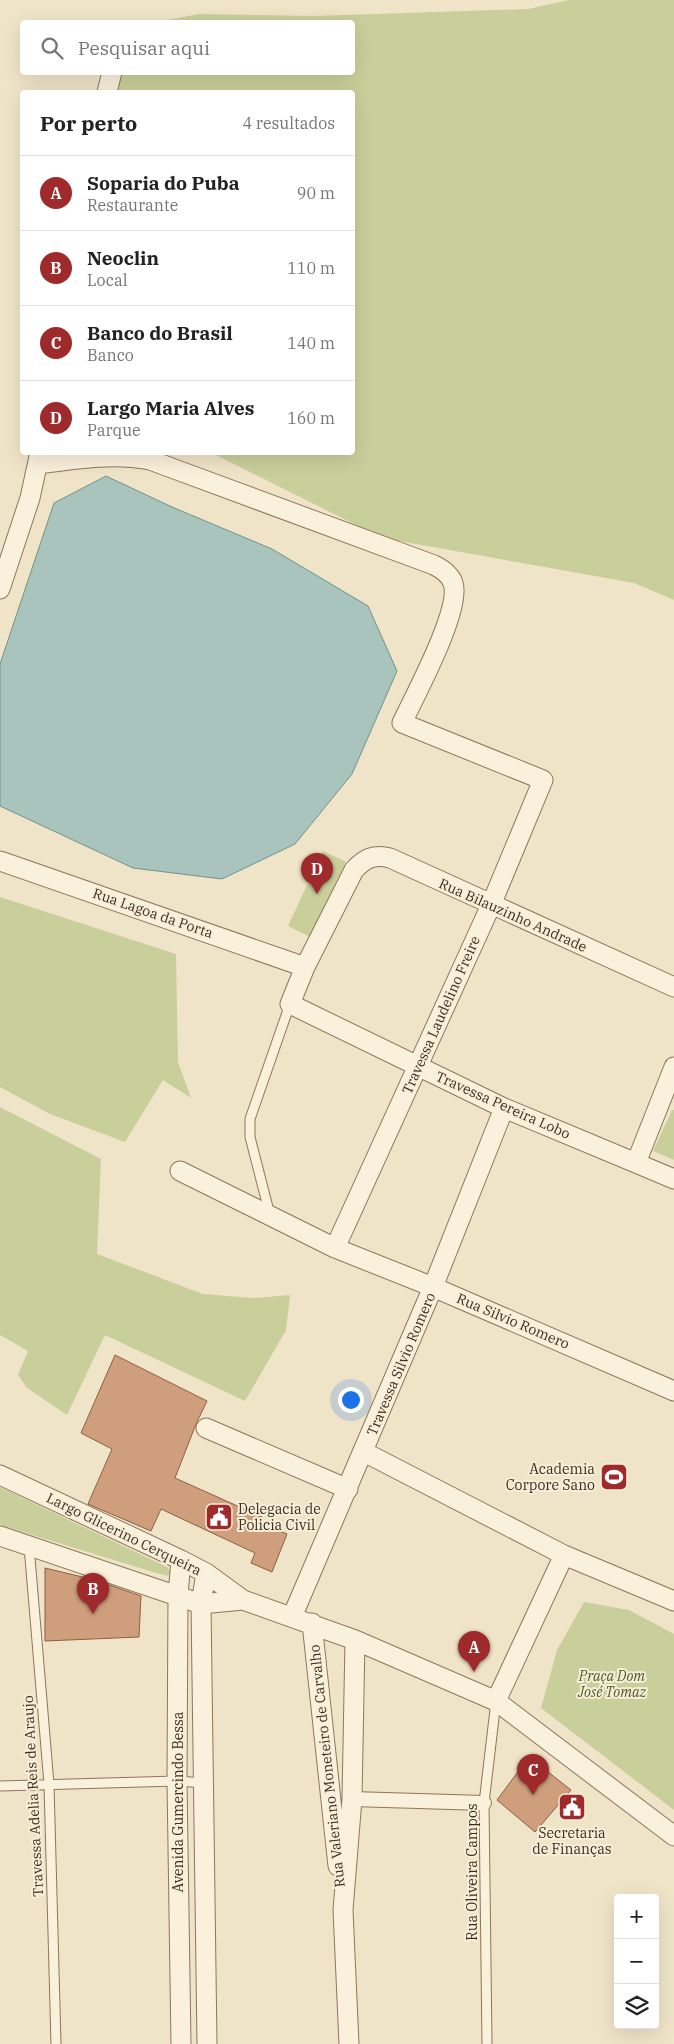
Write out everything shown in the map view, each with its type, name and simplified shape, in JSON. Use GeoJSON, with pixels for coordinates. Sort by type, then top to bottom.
{"type":"FeatureCollection","features":[{"type":"Feature","properties":{"kind":"street"},"geometry":{"type":"LineString","coordinates":[[108,90],[111,75]]}},
{"type":"Feature","properties":{"kind":"street","name":"Travessa Laudelino Freire"},"geometry":{"type":"LineString","coordinates":[[39,458],[128,456],[150,460],[348,531],[434,565],[446,572],[454,585],[451,614],[402,723],[543,780],[490,905],[336,1248]]}},
{"type":"Feature","properties":{"kind":"street"},"geometry":{"type":"LineString","coordinates":[[0,588],[30,498],[39,458]]}},
{"type":"Feature","properties":{"kind":"street","name":"Rua Bilauzinho Andrade"},"geometry":{"type":"LineString","coordinates":[[305,967],[354,870],[362,862],[373,856],[390,858],[674,987]]}},
{"type":"Feature","properties":{"kind":"street","name":"Rua Lagoa da Porta"},"geometry":{"type":"LineString","coordinates":[[0,861],[305,967]]}},
{"type":"Feature","properties":{"kind":"street"},"geometry":{"type":"LineString","coordinates":[[290,1004],[305,967]]}},
{"type":"Feature","properties":{"kind":"street","name":"Travessa Pereira Lobo"},"geometry":{"type":"LineString","coordinates":[[290,1004],[504,1108],[674,1179]]}},
{"type":"Feature","properties":{"kind":"street"},"geometry":{"type":"LineString","coordinates":[[636,1163],[674,1067]]}},
{"type":"Feature","properties":{"kind":"street","name":"Travessa Silvio Romero"},"geometry":{"type":"LineString","coordinates":[[292,1617],[433,1287],[504,1108]]}},
{"type":"Feature","properties":{"kind":"street","name":"Rua Silvio Romero"},"geometry":{"type":"LineString","coordinates":[[180,1171],[336,1248],[433,1287],[674,1391]]}},
{"type":"Feature","properties":{"kind":"street"},"geometry":{"type":"LineString","coordinates":[[206,1428],[348,1488]]}},
{"type":"Feature","properties":{"kind":"street"},"geometry":{"type":"LineString","coordinates":[[364,1452],[564,1554],[674,1601]]}},
{"type":"Feature","properties":{"kind":"street","name":"Largo Glicerino Cerqueira"},"geometry":{"type":"LineString","coordinates":[[0,1475],[181,1560],[206,1573],[243,1600],[312,1623],[355,1640],[496,1701]]}},
{"type":"Feature","properties":{"kind":"street","name":"Largo Glicerino Cerqueira"},"geometry":{"type":"LineString","coordinates":[[0,1536],[201,1604],[243,1600]]}},
{"type":"Feature","properties":{"kind":"street"},"geometry":{"type":"LineString","coordinates":[[564,1554],[496,1701],[674,1836]]}},
{"type":"Feature","properties":{"kind":"street","name":"Avenida Gumercindo Bessa"},"geometry":{"type":"LineString","coordinates":[[180,2044],[176,1780],[178,1595],[181,1560]]}},
{"type":"Feature","properties":{"kind":"street","name":"Avenida Gumercindo Bessa"},"geometry":{"type":"LineString","coordinates":[[206,1573],[201,1604],[205,1783],[207,2044]]}},
{"type":"Feature","properties":{"kind":"street","name":"Rua Valeriano Moneteiro de Carvalho"},"geometry":{"type":"LineString","coordinates":[[312,1623],[343,1910],[349,2044]]}},
{"type":"Feature","properties":{"kind":"street","name":"Rua Valeriano Moneteiro de Carvalho"},"geometry":{"type":"LineString","coordinates":[[343,1910],[352,1799],[355,1640]]}},
{"type":"Feature","properties":{"kind":"street"},"geometry":{"type":"LineString","coordinates":[[352,1799],[484,1803]]}},
{"type":"Feature","properties":{"kind":"lane"},"geometry":{"type":"LineString","coordinates":[[270,1215],[250,1137],[250,1119],[290,1004]]}},
{"type":"Feature","properties":{"kind":"lane","name":"Travessa Adelia Reis de Araujo"},"geometry":{"type":"LineString","coordinates":[[29,1546],[49,1784],[56,2044]]}},
{"type":"Feature","properties":{"kind":"lane","name":"Rua Oliveira Campos"},"geometry":{"type":"LineString","coordinates":[[486,2044],[484,1803],[496,1701]]}},
{"type":"Feature","properties":{"kind":"lane"},"geometry":{"type":"LineString","coordinates":[[0,1786],[176,1780],[205,1783]]}},
{"type":"Feature","properties":{"kind":"green space"},"geometry":{"type":"Polygon","coordinates":[[[569,0],[674,0],[674,600],[634,583],[382,538],[216,455],[355,455],[355,90],[110,90],[114,75],[355,75],[355,20],[168,20],[199,14],[314,16],[528,9],[569,0]]]}},
{"type":"Feature","properties":{"kind":"green space"},"geometry":{"type":"Polygon","coordinates":[[[323,851],[346,862],[310,937],[288,926],[323,851]]]}},
{"type":"Feature","properties":{"kind":"green space"},"geometry":{"type":"Polygon","coordinates":[[[0,897],[176,954],[178,1062],[191,1098],[163,1080],[125,1142],[50,1114],[0,1087],[0,897]]]}},
{"type":"Feature","properties":{"kind":"green space"},"geometry":{"type":"Polygon","coordinates":[[[0,1107],[101,1159],[97,1254],[203,1294],[253,1298],[290,1295],[286,1330],[245,1401],[105,1335],[67,1415],[27,1388],[18,1375],[28,1351],[0,1335],[0,1107]]]}},
{"type":"Feature","properties":{"kind":"green space"},"geometry":{"type":"Polygon","coordinates":[[[672,1110],[674,1110],[674,1160],[653,1151],[672,1110]]]}},
{"type":"Feature","properties":{"kind":"green space"},"geometry":{"type":"Polygon","coordinates":[[[0,1487],[167,1567],[171,1572],[168,1576],[156,1573],[0,1525],[0,1487]]]}},
{"type":"Feature","properties":{"kind":"green space","name":"Praça Dom José Tomaz"},"geometry":{"type":"Polygon","coordinates":[[[584,1602],[629,1610],[674,1634],[674,1810],[541,1708],[557,1650],[584,1602]]]}},
{"type":"Feature","properties":{"kind":"water"},"geometry":{"type":"Polygon","coordinates":[[[106,476],[172,507],[272,549],[368,606],[397,671],[352,774],[295,844],[222,879],[133,868],[0,806],[0,664],[54,503],[106,476]]]}},
{"type":"Feature","properties":{"kind":"building"},"geometry":{"type":"Polygon","coordinates":[[[115,1355],[207,1401],[175,1478],[262,1517],[259,1522],[287,1534],[272,1572],[251,1563],[255,1553],[161,1509],[151,1531],[88,1504],[112,1449],[81,1433],[115,1355]]]}},
{"type":"Feature","properties":{"kind":"building"},"geometry":{"type":"Polygon","coordinates":[[[45,1568],[95,1580],[141,1596],[139,1637],[45,1641],[45,1568]]]}},
{"type":"Feature","properties":{"kind":"building"},"geometry":{"type":"Polygon","coordinates":[[[529,1757],[571,1790],[535,1832],[497,1800],[529,1757]]]}},
{"type":"Feature","properties":{"kind":"place","name":"Largo Maria Alves"},"geometry":{"type":"Point","coordinates":[317,894]}},
{"type":"Feature","properties":{"kind":"place","name":"Academia Corpore Sano"},"geometry":{"type":"Point","coordinates":[614,1477]}},
{"type":"Feature","properties":{"kind":"place","name":"Delegacia de Policia Civil"},"geometry":{"type":"Point","coordinates":[219,1517]}},
{"type":"Feature","properties":{"kind":"place","name":"Neoclin"},"geometry":{"type":"Point","coordinates":[93,1614]}},
{"type":"Feature","properties":{"kind":"place","name":"Soparia do Puba"},"geometry":{"type":"Point","coordinates":[474,1672]}},
{"type":"Feature","properties":{"kind":"place","name":"Banco do Brasil"},"geometry":{"type":"Point","coordinates":[533,1795]}},
{"type":"Feature","properties":{"kind":"place","name":"Secretaria de Finanças"},"geometry":{"type":"Point","coordinates":[572,1807]}}]}
